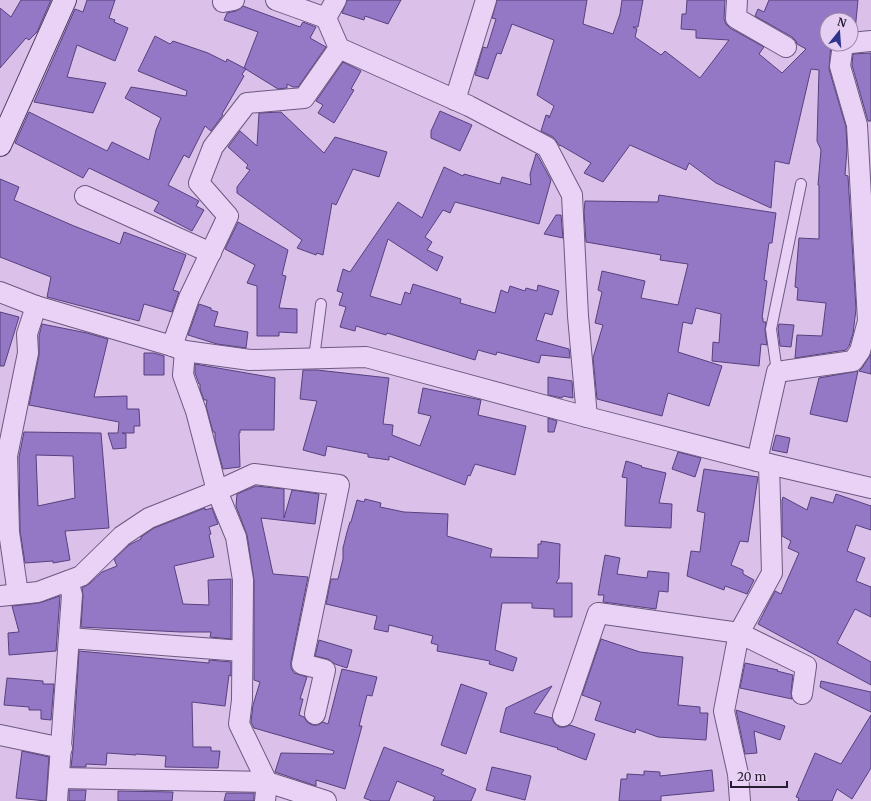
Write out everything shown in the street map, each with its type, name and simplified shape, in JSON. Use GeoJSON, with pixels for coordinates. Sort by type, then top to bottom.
{"type":"FeatureCollection","features":[{"type":"Feature","properties":{"kind":"street"},"geometry":{"type":"LineString","coordinates":[[0,144],[65,0]]}},
{"type":"Feature","properties":{"kind":"street"},"geometry":{"type":"LineString","coordinates":[[276,0],[326,18],[338,48],[454,100],[547,147],[572,195],[578,316],[587,417]]}},
{"type":"Feature","properties":{"kind":"street"},"geometry":{"type":"LineString","coordinates":[[326,18],[336,0]]}},
{"type":"Feature","properties":{"kind":"street"},"geometry":{"type":"LineString","coordinates":[[454,100],[486,0]]}},
{"type":"Feature","properties":{"kind":"street"},"geometry":{"type":"LineString","coordinates":[[737,0],[736,18],[786,47]]}},
{"type":"Feature","properties":{"kind":"street"},"geometry":{"type":"LineString","coordinates":[[859,42],[871,41]]}},
{"type":"Feature","properties":{"kind":"street"},"geometry":{"type":"LineString","coordinates":[[266,791],[239,724],[242,700],[243,580],[236,537],[217,491],[196,411],[183,375],[179,348],[189,298],[228,216],[199,183],[213,147],[247,103],[304,98],[338,48]]}},
{"type":"Feature","properties":{"kind":"street"},"geometry":{"type":"LineString","coordinates":[[740,801],[738,774],[724,711],[740,633],[772,573],[763,462],[777,372],[852,361],[860,351],[868,321],[857,125],[840,66],[842,52]]}},
{"type":"Feature","properties":{"kind":"street"},"geometry":{"type":"LineString","coordinates":[[85,196],[210,253]]}},
{"type":"Feature","properties":{"kind":"street"},"geometry":{"type":"LineString","coordinates":[[0,292],[36,306],[179,348],[250,360],[366,357],[587,417],[871,488]]}},
{"type":"Feature","properties":{"kind":"street"},"geometry":{"type":"LineString","coordinates":[[36,306],[27,334],[28,353],[7,456],[9,595],[38,592],[81,576],[122,536],[149,518],[217,491],[254,474],[339,486],[302,664],[325,670],[315,714]]}},
{"type":"Feature","properties":{"kind":"street"},"geometry":{"type":"LineString","coordinates":[[57,801],[72,595],[68,581]]}},
{"type":"Feature","properties":{"kind":"street"},"geometry":{"type":"LineString","coordinates":[[562,716],[598,613],[740,633],[806,666],[802,694]]}},
{"type":"Feature","properties":{"kind":"street"},"geometry":{"type":"LineString","coordinates":[[69,638],[242,651]]}},
{"type":"Feature","properties":{"kind":"street"},"geometry":{"type":"LineString","coordinates":[[0,735],[62,748]]}},
{"type":"Feature","properties":{"kind":"street"},"geometry":{"type":"LineString","coordinates":[[59,778],[266,791],[326,801]]}},
{"type":"Feature","properties":{"kind":"lane"},"geometry":{"type":"LineString","coordinates":[[777,372],[771,329],[801,184]]}},
{"type":"Feature","properties":{"kind":"lane"},"geometry":{"type":"LineString","coordinates":[[314,358],[321,304]]}},
{"type":"Feature","properties":{"kind":"building"},"geometry":{"type":"Polygon","coordinates":[[[21,0],[51,0],[37,32],[29,40],[26,38],[0,68],[0,8],[11,17],[21,0]]]}},
{"type":"Feature","properties":{"kind":"building"},"geometry":{"type":"Polygon","coordinates":[[[87,0],[115,0],[109,18],[115,20],[114,22],[128,28],[115,61],[77,45],[67,77],[106,83],[93,113],[34,102],[75,9],[83,12],[87,0]]]}},
{"type":"Feature","properties":{"kind":"building"},"geometry":{"type":"Polygon","coordinates":[[[347,0],[401,0],[388,24],[365,16],[364,20],[342,13],[347,0]]]}},
{"type":"Feature","properties":{"kind":"building"},"geometry":{"type":"Polygon","coordinates":[[[497,0],[587,0],[583,24],[613,34],[620,14],[622,0],[643,0],[638,27],[633,27],[637,29],[635,37],[661,55],[665,51],[700,78],[729,40],[696,38],[696,30],[681,29],[682,14],[686,14],[687,0],[725,0],[724,19],[726,24],[730,28],[764,47],[759,54],[782,73],[806,49],[797,44],[792,37],[755,16],[758,9],[764,12],[769,0],[858,0],[857,12],[819,12],[819,52],[830,52],[829,69],[846,127],[847,149],[845,175],[848,176],[856,309],[853,334],[846,350],[795,358],[797,335],[822,336],[826,303],[797,300],[798,288],[795,287],[799,238],[819,239],[818,185],[821,150],[817,141],[819,70],[811,69],[789,164],[775,161],[771,208],[716,183],[689,163],[686,170],[630,145],[603,182],[584,173],[591,163],[560,146],[553,137],[541,131],[546,115],[549,116],[549,118],[554,106],[537,95],[554,40],[512,24],[501,54],[497,53],[488,79],[475,75],[483,47],[487,48],[496,19],[492,18],[497,0]]]}},
{"type":"Feature","properties":{"kind":"building"},"geometry":{"type":"Polygon","coordinates":[[[243,6],[300,27],[303,22],[316,27],[310,38],[326,47],[298,87],[293,87],[287,84],[287,88],[278,89],[244,68],[258,32],[224,20],[227,13],[236,11],[243,6]]]}},
{"type":"Feature","properties":{"kind":"building"},"geometry":{"type":"Polygon","coordinates":[[[155,36],[170,44],[173,41],[208,53],[226,62],[227,59],[246,69],[242,74],[244,76],[222,114],[223,115],[211,131],[205,126],[189,158],[184,155],[168,185],[199,201],[196,206],[204,210],[192,231],[154,211],[159,202],[89,168],[83,178],[15,143],[29,112],[107,151],[112,142],[149,160],[156,130],[161,118],[125,98],[131,87],[186,96],[187,91],[138,71],[155,36]]]}},
{"type":"Feature","properties":{"kind":"building"},"geometry":{"type":"Polygon","coordinates":[[[871,53],[871,121],[868,121],[852,65],[853,54],[871,53]]]}},
{"type":"Feature","properties":{"kind":"building"},"geometry":{"type":"Polygon","coordinates":[[[343,62],[361,71],[351,89],[354,90],[334,123],[318,113],[323,105],[316,101],[343,62]]]}},
{"type":"Feature","properties":{"kind":"building"},"geometry":{"type":"Polygon","coordinates":[[[440,111],[472,125],[460,151],[431,138],[431,131],[440,111]]]}},
{"type":"Feature","properties":{"kind":"building"},"geometry":{"type":"Polygon","coordinates":[[[281,112],[324,153],[335,137],[387,152],[379,177],[353,169],[336,205],[332,203],[323,255],[317,253],[316,255],[297,248],[302,240],[237,193],[237,187],[250,170],[246,168],[248,165],[228,147],[240,131],[257,146],[259,113],[281,112]]]}},
{"type":"Feature","properties":{"kind":"building"},"geometry":{"type":"Polygon","coordinates":[[[536,154],[551,180],[539,224],[455,202],[450,213],[443,210],[425,237],[432,242],[427,250],[443,257],[437,271],[388,239],[370,296],[401,305],[405,292],[410,294],[413,284],[461,299],[460,303],[495,313],[501,290],[508,293],[510,286],[525,291],[526,288],[537,291],[538,285],[559,291],[552,315],[545,313],[536,340],[569,349],[570,358],[541,355],[539,363],[497,352],[496,355],[478,350],[475,360],[387,333],[386,335],[356,326],[355,331],[340,327],[346,307],[339,305],[343,293],[337,291],[343,269],[350,272],[398,202],[422,218],[444,167],[463,176],[464,174],[500,184],[502,177],[531,185],[530,174],[536,154]]]}},
{"type":"Feature","properties":{"kind":"building"},"geometry":{"type":"Polygon","coordinates":[[[0,179],[19,187],[14,200],[74,226],[120,244],[124,232],[186,255],[173,290],[179,292],[172,312],[144,304],[139,321],[47,297],[51,277],[0,257],[0,179]]]}},
{"type":"Feature","properties":{"kind":"building"},"geometry":{"type":"Polygon","coordinates":[[[659,195],[776,213],[772,243],[769,243],[764,280],[767,281],[762,318],[763,322],[766,322],[765,330],[767,345],[761,344],[759,366],[712,361],[713,342],[719,343],[721,314],[696,308],[692,324],[683,322],[678,352],[722,366],[709,406],[668,393],[662,416],[597,399],[593,358],[603,325],[595,323],[602,292],[598,290],[602,271],[645,281],[641,298],[678,305],[688,264],[660,260],[661,255],[586,242],[584,212],[585,201],[658,202],[659,195]]]}},
{"type":"Feature","properties":{"kind":"building"},"geometry":{"type":"Polygon","coordinates":[[[556,215],[561,215],[563,238],[544,234],[556,215]]]}},
{"type":"Feature","properties":{"kind":"building"},"geometry":{"type":"Polygon","coordinates":[[[238,222],[288,250],[282,275],[286,276],[279,308],[297,309],[297,333],[279,332],[279,336],[257,336],[257,286],[247,283],[255,265],[225,249],[238,222]]]}},
{"type":"Feature","properties":{"kind":"building"},"geometry":{"type":"Polygon","coordinates":[[[199,304],[218,312],[214,326],[248,332],[246,348],[217,344],[188,335],[199,304]]]}},
{"type":"Feature","properties":{"kind":"building"},"geometry":{"type":"Polygon","coordinates":[[[0,312],[19,317],[4,366],[0,366],[0,312]]]}},
{"type":"Feature","properties":{"kind":"building"},"geometry":{"type":"Polygon","coordinates":[[[42,324],[108,339],[94,397],[127,396],[127,409],[139,409],[140,426],[134,426],[134,433],[122,433],[126,434],[126,448],[113,449],[108,433],[118,433],[119,422],[29,405],[39,355],[39,336],[42,324]]]}},
{"type":"Feature","properties":{"kind":"building"},"geometry":{"type":"Polygon","coordinates":[[[779,324],[794,325],[791,347],[780,346],[778,329],[779,324]]]}},
{"type":"Feature","properties":{"kind":"building"},"geometry":{"type":"Polygon","coordinates":[[[144,353],[154,353],[164,356],[164,375],[144,375],[144,353]]]}},
{"type":"Feature","properties":{"kind":"building"},"geometry":{"type":"Polygon","coordinates":[[[871,354],[871,374],[859,371],[862,368],[871,354]]]}},
{"type":"Feature","properties":{"kind":"building"},"geometry":{"type":"Polygon","coordinates":[[[195,364],[275,378],[274,430],[240,430],[240,467],[223,469],[215,440],[215,432],[213,432],[206,406],[207,400],[204,400],[200,389],[200,384],[195,373],[195,364]]]}},
{"type":"Feature","properties":{"kind":"building"},"geometry":{"type":"Polygon","coordinates":[[[303,370],[317,370],[389,378],[383,424],[393,425],[392,435],[420,446],[431,416],[418,413],[423,388],[481,400],[478,415],[526,426],[515,475],[475,464],[470,476],[468,475],[465,485],[389,456],[389,460],[368,457],[368,454],[327,446],[325,456],[303,450],[317,401],[300,399],[303,370]]]}},
{"type":"Feature","properties":{"kind":"building"},"geometry":{"type":"Polygon","coordinates":[[[858,371],[847,422],[810,414],[819,378],[858,371]]]}},
{"type":"Feature","properties":{"kind":"building"},"geometry":{"type":"Polygon","coordinates":[[[548,377],[572,381],[573,398],[563,396],[562,398],[548,395],[548,377]]]}},
{"type":"Feature","properties":{"kind":"building"},"geometry":{"type":"Polygon","coordinates":[[[548,418],[557,421],[554,432],[548,432],[548,418]]]}},
{"type":"Feature","properties":{"kind":"building"},"geometry":{"type":"Polygon","coordinates":[[[24,432],[101,433],[109,528],[65,531],[70,560],[53,563],[53,561],[25,563],[20,531],[19,457],[24,432]],[[36,455],[38,506],[75,498],[73,456],[36,455]]]}},
{"type":"Feature","properties":{"kind":"building"},"geometry":{"type":"Polygon","coordinates":[[[776,435],[790,438],[787,453],[772,450],[776,435]]]}},
{"type":"Feature","properties":{"kind":"building"},"geometry":{"type":"Polygon","coordinates":[[[678,452],[701,458],[695,477],[672,469],[678,452]]]}},
{"type":"Feature","properties":{"kind":"building"},"geometry":{"type":"Polygon","coordinates":[[[626,461],[642,466],[641,467],[666,473],[659,503],[672,504],[671,528],[625,526],[627,478],[622,477],[626,461]]]}},
{"type":"Feature","properties":{"kind":"building"},"geometry":{"type":"Polygon","coordinates":[[[704,469],[758,477],[748,542],[740,541],[731,565],[743,570],[743,574],[754,580],[747,594],[725,586],[724,590],[687,576],[691,551],[700,552],[705,513],[697,511],[704,469]]]}},
{"type":"Feature","properties":{"kind":"building"},"geometry":{"type":"Polygon","coordinates":[[[256,486],[284,489],[284,518],[292,490],[319,494],[315,524],[261,518],[273,574],[308,577],[291,662],[291,668],[294,673],[307,677],[300,699],[303,699],[299,715],[304,717],[307,722],[312,725],[318,725],[323,722],[328,724],[342,669],[377,677],[372,696],[367,695],[359,726],[362,726],[345,789],[316,780],[316,786],[275,772],[281,753],[333,754],[334,751],[254,728],[251,722],[253,705],[260,682],[254,680],[254,580],[247,535],[236,506],[237,494],[256,486]]]}},
{"type":"Feature","properties":{"kind":"building"},"geometry":{"type":"Polygon","coordinates":[[[836,494],[871,506],[871,530],[856,525],[847,551],[865,558],[856,581],[871,587],[871,617],[855,609],[837,643],[871,662],[871,685],[758,624],[775,591],[781,594],[799,553],[788,548],[791,541],[782,536],[783,497],[807,510],[811,497],[833,503],[836,494]]]}},
{"type":"Feature","properties":{"kind":"building"},"geometry":{"type":"Polygon","coordinates":[[[365,499],[381,503],[380,507],[404,512],[448,514],[447,536],[492,549],[490,557],[538,558],[538,544],[541,544],[541,541],[560,544],[559,578],[556,583],[572,583],[572,617],[554,617],[554,609],[532,608],[532,603],[502,603],[495,650],[517,658],[513,671],[489,664],[490,661],[437,651],[438,645],[431,643],[433,636],[389,625],[388,632],[374,629],[377,616],[326,604],[331,579],[338,579],[343,559],[343,548],[357,500],[364,502],[365,499]]]}},
{"type":"Feature","properties":{"kind":"building"},"geometry":{"type":"Polygon","coordinates":[[[205,508],[205,510],[212,508],[218,524],[209,527],[211,534],[209,535],[214,557],[174,566],[183,604],[209,605],[208,580],[231,579],[231,639],[210,637],[211,632],[81,627],[83,596],[82,588],[89,584],[102,572],[117,566],[114,559],[129,545],[141,539],[141,537],[154,528],[205,508]]]}},
{"type":"Feature","properties":{"kind":"building"},"geometry":{"type":"Polygon","coordinates":[[[605,555],[620,558],[617,574],[647,578],[648,571],[669,573],[668,592],[659,591],[656,609],[603,602],[604,595],[598,595],[605,555]]]}},
{"type":"Feature","properties":{"kind":"building"},"geometry":{"type":"Polygon","coordinates":[[[60,596],[56,651],[9,655],[8,633],[19,632],[12,606],[39,603],[60,596]]]}},
{"type":"Feature","properties":{"kind":"building"},"geometry":{"type":"Polygon","coordinates":[[[601,639],[640,652],[683,657],[678,705],[700,707],[700,713],[708,713],[706,740],[658,737],[636,729],[635,733],[595,720],[601,702],[582,695],[601,639]]]}},
{"type":"Feature","properties":{"kind":"building"},"geometry":{"type":"Polygon","coordinates":[[[319,640],[352,650],[347,668],[335,664],[328,659],[315,656],[319,640]]]}},
{"type":"Feature","properties":{"kind":"building"},"geometry":{"type":"Polygon","coordinates":[[[79,651],[209,663],[209,660],[231,662],[231,676],[229,675],[225,706],[192,702],[193,747],[211,747],[211,751],[220,751],[218,768],[165,767],[166,756],[107,753],[106,765],[86,764],[86,767],[71,767],[79,651]]]}},
{"type":"Feature","properties":{"kind":"building"},"geometry":{"type":"Polygon","coordinates":[[[745,663],[778,670],[777,671],[793,675],[791,692],[792,699],[740,688],[745,663]]]}},
{"type":"Feature","properties":{"kind":"building"},"geometry":{"type":"Polygon","coordinates":[[[7,678],[43,681],[43,684],[54,684],[51,720],[41,719],[41,710],[29,710],[29,707],[4,705],[7,678]]]}},
{"type":"Feature","properties":{"kind":"building"},"geometry":{"type":"Polygon","coordinates":[[[821,681],[871,692],[871,712],[820,687],[821,681]]]}},
{"type":"Feature","properties":{"kind":"building"},"geometry":{"type":"Polygon","coordinates":[[[461,684],[487,693],[466,754],[441,745],[461,684]]]}},
{"type":"Feature","properties":{"kind":"building"},"geometry":{"type":"Polygon","coordinates":[[[552,686],[534,713],[552,718],[554,723],[559,727],[570,725],[595,734],[586,760],[557,749],[558,748],[500,732],[506,708],[552,686]]]}},
{"type":"Feature","properties":{"kind":"building"},"geometry":{"type":"Polygon","coordinates":[[[736,710],[785,726],[780,740],[754,731],[757,753],[745,754],[736,710]]]}},
{"type":"Feature","properties":{"kind":"building"},"geometry":{"type":"Polygon","coordinates":[[[871,715],[871,768],[852,799],[837,789],[832,801],[798,801],[799,798],[796,797],[815,753],[841,764],[871,715]]]}},
{"type":"Feature","properties":{"kind":"building"},"geometry":{"type":"Polygon","coordinates":[[[384,747],[444,770],[441,774],[476,789],[471,801],[433,801],[435,797],[397,781],[389,801],[372,801],[364,798],[384,747]]]}},
{"type":"Feature","properties":{"kind":"building"},"geometry":{"type":"Polygon","coordinates":[[[22,751],[49,757],[46,801],[16,798],[22,751]]]}},
{"type":"Feature","properties":{"kind":"building"},"geometry":{"type":"Polygon","coordinates":[[[492,767],[531,776],[525,800],[486,790],[492,767]]]}},
{"type":"Feature","properties":{"kind":"building"},"geometry":{"type":"Polygon","coordinates":[[[712,770],[714,791],[661,796],[661,801],[619,801],[621,779],[627,779],[627,774],[644,775],[644,771],[660,772],[660,776],[712,770]]]}},
{"type":"Feature","properties":{"kind":"building"},"geometry":{"type":"Polygon","coordinates":[[[69,790],[86,790],[85,801],[69,801],[69,790]]]}},
{"type":"Feature","properties":{"kind":"building"},"geometry":{"type":"Polygon","coordinates":[[[118,791],[173,792],[172,801],[118,801],[118,791]]]}},
{"type":"Feature","properties":{"kind":"building"},"geometry":{"type":"Polygon","coordinates":[[[226,793],[254,793],[254,801],[224,801],[226,793]]]}}]}
